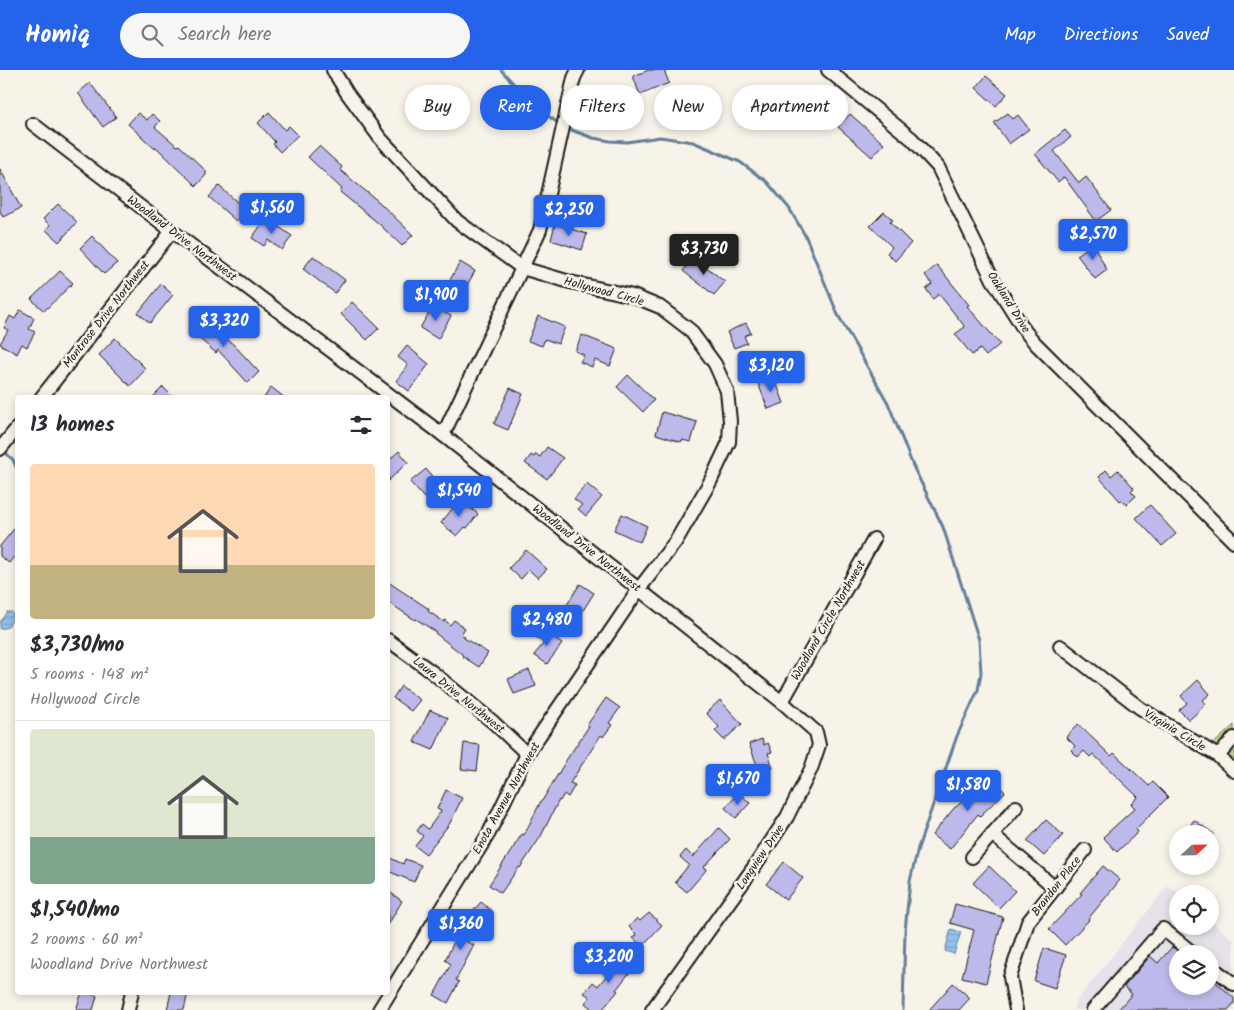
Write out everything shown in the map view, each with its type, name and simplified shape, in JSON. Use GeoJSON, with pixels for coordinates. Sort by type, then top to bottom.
{"type":"FeatureCollection","features":[{"type":"Feature","properties":{"kind":"street","name":"Hollywood Circle"},"geometry":{"type":"LineString","coordinates":[[333,70],[347,93],[380,138],[457,221],[522,268],[570,282],[634,296],[660,307],[690,330],[715,364],[727,391],[730,421],[729,442],[710,482],[676,541],[639,589]]}},
{"type":"Feature","properties":{"kind":"street"},"geometry":{"type":"LineString","coordinates":[[443,435],[540,230],[574,78],[578,70]]}},
{"type":"Feature","properties":{"kind":"street","name":"Oakland Drive"},"geometry":{"type":"LineString","coordinates":[[828,70],[912,140],[938,167],[993,280],[1025,331],[1035,343],[1234,542]]}},
{"type":"Feature","properties":{"kind":"street","name":"Woodland Drive Northwest"},"geometry":{"type":"LineString","coordinates":[[33,124],[390,395]]}},
{"type":"Feature","properties":{"kind":"street","name":"Montrose Drive Northwest"},"geometry":{"type":"LineString","coordinates":[[43,395],[172,231]]}},
{"type":"Feature","properties":{"kind":"street","name":"Woodland Drive Northwest"},"geometry":{"type":"LineString","coordinates":[[390,395],[782,702]]}},
{"type":"Feature","properties":{"kind":"street"},"geometry":{"type":"LineString","coordinates":[[0,449],[15,431]]}},
{"type":"Feature","properties":{"kind":"street","name":"Woodland Circle Northwest"},"geometry":{"type":"LineString","coordinates":[[782,702],[874,539]]}},
{"type":"Feature","properties":{"kind":"street","name":"Enota Avenue Northwest"},"geometry":{"type":"LineString","coordinates":[[390,992],[488,833],[527,754],[639,589]]}},
{"type":"Feature","properties":{"kind":"street","name":"Laura Drive Northwest"},"geometry":{"type":"LineString","coordinates":[[390,641],[432,672],[493,722],[527,754]]}},
{"type":"Feature","properties":{"kind":"street","name":"Virginia Circle"},"geometry":{"type":"LineString","coordinates":[[1060,646],[1140,708],[1218,756],[1234,771]]}},
{"type":"Feature","properties":{"kind":"street","name":"Longview Drive"},"geometry":{"type":"LineString","coordinates":[[652,1010],[759,860],[787,817],[811,769],[819,745],[816,732],[782,702]]}},
{"type":"Feature","properties":{"kind":"street"},"geometry":{"type":"LineString","coordinates":[[1218,756],[1234,738]]}},
{"type":"Feature","properties":{"kind":"street"},"geometry":{"type":"LineString","coordinates":[[972,857],[1016,807]]}},
{"type":"Feature","properties":{"kind":"street"},"geometry":{"type":"LineString","coordinates":[[992,834],[1055,888]]}},
{"type":"Feature","properties":{"kind":"street","name":"Brandon Place"},"geometry":{"type":"LineString","coordinates":[[1014,1010],[1010,978],[1028,922],[1085,850]]}},
{"type":"Feature","properties":{"kind":"street"},"geometry":{"type":"LineString","coordinates":[[1093,1010],[1163,929],[1183,945]]}},
{"type":"Feature","properties":{"kind":"street"},"geometry":{"type":"LineString","coordinates":[[1219,973],[1234,984]]}},
{"type":"Feature","properties":{"kind":"street"},"geometry":{"type":"LineString","coordinates":[[128,1010],[131,995]]}},
{"type":"Feature","properties":{"kind":"street","name":"Enota Avenue Northwest"},"geometry":{"type":"LineString","coordinates":[[379,1010],[388,995]]}},
{"type":"Feature","properties":{"kind":"shaded area"},"geometry":{"type":"Polygon","coordinates":[[[1168,885],[1169,935],[1219,935],[1219,928],[1234,940],[1234,1010],[1072,1010],[1078,999],[1168,885]]]}},
{"type":"Feature","properties":{"kind":"green space"},"geometry":{"type":"Polygon","coordinates":[[[1234,725],[1234,769],[1210,747],[1234,725]]]}},
{"type":"Feature","properties":{"kind":"water"},"geometry":{"type":"Polygon","coordinates":[[[7,612],[12,612],[14,616],[8,627],[0,629],[0,622],[7,612]]]}},
{"type":"Feature","properties":{"kind":"water"},"geometry":{"type":"Polygon","coordinates":[[[951,929],[961,932],[954,954],[945,951],[951,929]]]}},
{"type":"Feature","properties":{"kind":"building"},"geometry":{"type":"Polygon","coordinates":[[[649,70],[664,70],[669,83],[654,85],[654,89],[644,93],[644,85],[636,85],[633,76],[649,70]]]}},
{"type":"Feature","properties":{"kind":"building"},"geometry":{"type":"Polygon","coordinates":[[[986,76],[1007,94],[996,106],[976,88],[986,76]]]}},
{"type":"Feature","properties":{"kind":"building"},"geometry":{"type":"Polygon","coordinates":[[[90,83],[116,117],[103,127],[78,93],[90,83]]]}},
{"type":"Feature","properties":{"kind":"building"},"geometry":{"type":"Polygon","coordinates":[[[269,112],[285,130],[289,126],[298,135],[280,152],[273,144],[275,142],[258,123],[269,112]]]}},
{"type":"Feature","properties":{"kind":"building"},"geometry":{"type":"Polygon","coordinates":[[[138,113],[147,120],[152,114],[160,121],[155,127],[177,146],[179,145],[206,171],[206,175],[196,186],[156,147],[155,149],[128,124],[138,113]]]}},
{"type":"Feature","properties":{"kind":"building"},"geometry":{"type":"Polygon","coordinates":[[[1008,113],[1013,119],[1018,115],[1029,129],[1009,144],[994,123],[1008,113]]]}},
{"type":"Feature","properties":{"kind":"building"},"geometry":{"type":"Polygon","coordinates":[[[850,114],[884,144],[872,157],[841,130],[848,130],[848,116],[850,114]]]}},
{"type":"Feature","properties":{"kind":"building"},"geometry":{"type":"Polygon","coordinates":[[[1065,130],[1071,137],[1054,151],[1079,183],[1086,177],[1111,210],[1096,221],[1064,177],[1058,182],[1035,154],[1065,130]]]}},
{"type":"Feature","properties":{"kind":"building"},"geometry":{"type":"Polygon","coordinates":[[[319,146],[342,167],[340,170],[379,202],[413,235],[402,246],[378,223],[340,192],[342,189],[308,157],[319,146]]]}},
{"type":"Feature","properties":{"kind":"building"},"geometry":{"type":"Polygon","coordinates":[[[0,169],[21,208],[3,217],[0,211],[0,169]]]}},
{"type":"Feature","properties":{"kind":"building"},"geometry":{"type":"Polygon","coordinates":[[[219,186],[246,210],[236,221],[209,197],[219,186]]]}},
{"type":"Feature","properties":{"kind":"building"},"geometry":{"type":"Polygon","coordinates":[[[58,204],[77,222],[59,242],[46,230],[50,225],[43,219],[58,204]]]}},
{"type":"Feature","properties":{"kind":"building"},"geometry":{"type":"Polygon","coordinates":[[[884,212],[893,220],[890,222],[911,243],[895,261],[887,253],[892,247],[870,226],[884,212]]]}},
{"type":"Feature","properties":{"kind":"building"},"geometry":{"type":"Polygon","coordinates":[[[266,218],[292,236],[282,250],[268,240],[264,246],[252,238],[266,218]]]}},
{"type":"Feature","properties":{"kind":"building"},"geometry":{"type":"Polygon","coordinates":[[[555,224],[587,234],[582,250],[551,240],[555,224]]]}},
{"type":"Feature","properties":{"kind":"building"},"geometry":{"type":"Polygon","coordinates":[[[92,236],[117,263],[104,274],[80,248],[92,236]]]}},
{"type":"Feature","properties":{"kind":"building"},"geometry":{"type":"Polygon","coordinates":[[[1093,244],[1107,270],[1095,279],[1077,255],[1093,244]]]}},
{"type":"Feature","properties":{"kind":"building"},"geometry":{"type":"Polygon","coordinates":[[[313,256],[345,280],[335,293],[303,269],[313,256]]]}},
{"type":"Feature","properties":{"kind":"building"},"geometry":{"type":"Polygon","coordinates":[[[694,257],[725,282],[714,295],[683,271],[694,257]]]}},
{"type":"Feature","properties":{"kind":"building"},"geometry":{"type":"Polygon","coordinates":[[[460,262],[475,271],[461,296],[446,287],[460,262]]]}},
{"type":"Feature","properties":{"kind":"building"},"geometry":{"type":"Polygon","coordinates":[[[937,265],[969,305],[967,306],[1000,344],[986,356],[980,349],[972,355],[955,334],[965,327],[939,294],[933,299],[926,289],[932,284],[925,275],[937,265]]]}},
{"type":"Feature","properties":{"kind":"building"},"geometry":{"type":"Polygon","coordinates":[[[60,271],[73,283],[44,311],[31,299],[60,271]]]}},
{"type":"Feature","properties":{"kind":"building"},"geometry":{"type":"Polygon","coordinates":[[[161,284],[173,295],[150,323],[138,313],[161,284]]]}},
{"type":"Feature","properties":{"kind":"building"},"geometry":{"type":"Polygon","coordinates":[[[352,302],[379,328],[367,340],[341,314],[352,302]]]}},
{"type":"Feature","properties":{"kind":"building"},"geometry":{"type":"Polygon","coordinates":[[[433,306],[451,316],[438,339],[420,328],[433,306]]]}},
{"type":"Feature","properties":{"kind":"building"},"geometry":{"type":"Polygon","coordinates":[[[20,310],[34,318],[29,329],[35,332],[27,347],[22,344],[17,354],[0,344],[8,330],[4,328],[10,316],[15,319],[20,310]]]}},
{"type":"Feature","properties":{"kind":"building"},"geometry":{"type":"Polygon","coordinates":[[[199,316],[234,345],[259,372],[248,383],[218,350],[216,353],[188,329],[199,316]]]}},
{"type":"Feature","properties":{"kind":"building"},"geometry":{"type":"Polygon","coordinates":[[[538,316],[565,327],[558,344],[545,339],[542,346],[528,341],[538,316]]]}},
{"type":"Feature","properties":{"kind":"building"},"geometry":{"type":"Polygon","coordinates":[[[746,323],[751,333],[744,336],[747,343],[734,348],[727,332],[746,323]]]}},
{"type":"Feature","properties":{"kind":"building"},"geometry":{"type":"Polygon","coordinates":[[[582,335],[617,349],[610,366],[595,360],[592,367],[580,362],[584,355],[575,351],[582,335]]]}},
{"type":"Feature","properties":{"kind":"building"},"geometry":{"type":"Polygon","coordinates":[[[115,338],[146,369],[130,386],[99,355],[115,338]]]}},
{"type":"Feature","properties":{"kind":"building"},"geometry":{"type":"Polygon","coordinates":[[[407,346],[429,364],[409,391],[396,381],[408,365],[398,357],[407,346]]]}},
{"type":"Feature","properties":{"kind":"building"},"geometry":{"type":"Polygon","coordinates":[[[628,375],[654,400],[643,412],[617,387],[628,375]]]}},
{"type":"Feature","properties":{"kind":"building"},"geometry":{"type":"Polygon","coordinates":[[[774,377],[784,403],[768,409],[758,383],[774,377]]]}},
{"type":"Feature","properties":{"kind":"building"},"geometry":{"type":"Polygon","coordinates":[[[163,387],[171,395],[155,395],[163,387]]]}},
{"type":"Feature","properties":{"kind":"building"},"geometry":{"type":"Polygon","coordinates":[[[271,387],[281,395],[266,395],[271,387]]]}},
{"type":"Feature","properties":{"kind":"building"},"geometry":{"type":"Polygon","coordinates":[[[510,388],[523,394],[508,430],[494,424],[510,388]]]}},
{"type":"Feature","properties":{"kind":"building"},"geometry":{"type":"Polygon","coordinates":[[[662,412],[697,422],[691,442],[682,440],[681,442],[656,434],[662,412]]]}},
{"type":"Feature","properties":{"kind":"building"},"geometry":{"type":"Polygon","coordinates":[[[547,447],[563,458],[547,479],[525,463],[531,455],[534,457],[536,454],[540,457],[547,447]]]}},
{"type":"Feature","properties":{"kind":"building"},"geometry":{"type":"Polygon","coordinates":[[[399,451],[408,462],[390,479],[390,459],[399,451]]]}},
{"type":"Feature","properties":{"kind":"building"},"geometry":{"type":"Polygon","coordinates":[[[426,469],[439,485],[424,498],[410,482],[426,469]]]}},
{"type":"Feature","properties":{"kind":"building"},"geometry":{"type":"Polygon","coordinates":[[[1106,470],[1111,476],[1118,470],[1134,488],[1131,491],[1136,496],[1126,505],[1122,500],[1120,501],[1099,477],[1106,470]]]}},
{"type":"Feature","properties":{"kind":"building"},"geometry":{"type":"Polygon","coordinates":[[[587,484],[602,497],[586,516],[578,509],[582,505],[574,499],[587,484]]]}},
{"type":"Feature","properties":{"kind":"building"},"geometry":{"type":"Polygon","coordinates":[[[460,499],[478,514],[467,528],[465,527],[457,536],[441,523],[460,499]]]}},
{"type":"Feature","properties":{"kind":"building"},"geometry":{"type":"Polygon","coordinates":[[[1150,505],[1176,534],[1162,546],[1136,518],[1150,505]]]}},
{"type":"Feature","properties":{"kind":"building"},"geometry":{"type":"Polygon","coordinates":[[[622,514],[647,526],[640,542],[614,530],[622,514]]]}},
{"type":"Feature","properties":{"kind":"building"},"geometry":{"type":"Polygon","coordinates":[[[15,528],[15,556],[9,563],[0,556],[0,546],[15,528]]]}},
{"type":"Feature","properties":{"kind":"building"},"geometry":{"type":"Polygon","coordinates":[[[526,550],[547,569],[538,578],[529,570],[521,579],[509,568],[526,550]]]}},
{"type":"Feature","properties":{"kind":"building"},"geometry":{"type":"Polygon","coordinates":[[[390,583],[429,609],[428,611],[444,622],[445,620],[450,625],[454,620],[465,628],[461,634],[464,638],[488,653],[479,667],[462,656],[436,632],[390,603],[390,583]]]}},
{"type":"Feature","properties":{"kind":"building"},"geometry":{"type":"Polygon","coordinates":[[[580,584],[594,593],[577,620],[563,611],[580,584]]]}},
{"type":"Feature","properties":{"kind":"building"},"geometry":{"type":"Polygon","coordinates":[[[542,629],[562,644],[547,664],[534,655],[544,643],[536,637],[542,629]]]}},
{"type":"Feature","properties":{"kind":"building"},"geometry":{"type":"Polygon","coordinates":[[[529,670],[536,686],[514,694],[508,679],[529,670]]]}},
{"type":"Feature","properties":{"kind":"building"},"geometry":{"type":"Polygon","coordinates":[[[1198,680],[1210,694],[1203,700],[1206,704],[1189,720],[1179,710],[1187,703],[1181,696],[1198,680]]]}},
{"type":"Feature","properties":{"kind":"building"},"geometry":{"type":"Polygon","coordinates":[[[401,686],[420,700],[411,711],[393,698],[401,686]]]}},
{"type":"Feature","properties":{"kind":"building"},"geometry":{"type":"Polygon","coordinates":[[[606,698],[620,708],[609,723],[612,725],[603,737],[601,735],[570,783],[575,785],[568,797],[564,794],[559,800],[541,836],[501,893],[489,885],[522,834],[524,835],[541,801],[589,726],[587,725],[606,698]]]}},
{"type":"Feature","properties":{"kind":"building"},"geometry":{"type":"Polygon","coordinates":[[[720,700],[742,724],[724,740],[715,731],[719,727],[706,713],[720,700]]]}},
{"type":"Feature","properties":{"kind":"building"},"geometry":{"type":"Polygon","coordinates":[[[430,710],[448,718],[433,750],[414,742],[430,710]]]}},
{"type":"Feature","properties":{"kind":"building"},"geometry":{"type":"Polygon","coordinates":[[[1078,724],[1111,756],[1114,753],[1149,786],[1153,782],[1168,797],[1136,829],[1138,832],[1117,852],[1103,837],[1135,808],[1131,804],[1138,797],[1093,754],[1090,757],[1084,751],[1078,757],[1071,750],[1075,746],[1066,737],[1078,724]]]}},
{"type":"Feature","properties":{"kind":"building"},"geometry":{"type":"Polygon","coordinates":[[[762,739],[764,745],[768,743],[772,752],[768,753],[773,768],[760,773],[749,744],[762,739]]]}},
{"type":"Feature","properties":{"kind":"building"},"geometry":{"type":"Polygon","coordinates":[[[464,743],[480,745],[477,771],[461,769],[464,743]]]}},
{"type":"Feature","properties":{"kind":"building"},"geometry":{"type":"Polygon","coordinates":[[[989,776],[1005,792],[980,816],[978,814],[950,849],[932,835],[955,807],[989,776]]]}},
{"type":"Feature","properties":{"kind":"building"},"geometry":{"type":"Polygon","coordinates":[[[446,790],[462,798],[450,823],[426,854],[415,846],[423,836],[417,831],[422,824],[428,829],[441,811],[437,809],[446,790]]]}},
{"type":"Feature","properties":{"kind":"building"},"geometry":{"type":"Polygon","coordinates":[[[739,793],[750,803],[736,818],[725,808],[739,793]]]}},
{"type":"Feature","properties":{"kind":"building"},"geometry":{"type":"Polygon","coordinates":[[[1046,820],[1063,835],[1044,856],[1027,841],[1046,820]]]}},
{"type":"Feature","properties":{"kind":"building"},"geometry":{"type":"Polygon","coordinates":[[[1194,820],[1201,825],[1190,825],[1194,820]]]}},
{"type":"Feature","properties":{"kind":"building"},"geometry":{"type":"Polygon","coordinates":[[[719,828],[730,839],[704,867],[707,869],[687,892],[675,882],[689,865],[680,857],[686,850],[693,857],[719,828]]]}},
{"type":"Feature","properties":{"kind":"building"},"geometry":{"type":"Polygon","coordinates":[[[390,858],[403,864],[405,859],[421,865],[414,882],[390,872],[390,858]]]}},
{"type":"Feature","properties":{"kind":"building"},"geometry":{"type":"Polygon","coordinates":[[[784,862],[803,878],[786,900],[766,884],[784,862]]]}},
{"type":"Feature","properties":{"kind":"building"},"geometry":{"type":"Polygon","coordinates":[[[989,866],[1015,891],[999,908],[973,883],[989,866]]]}},
{"type":"Feature","properties":{"kind":"building"},"geometry":{"type":"Polygon","coordinates":[[[1103,866],[1120,880],[1089,920],[1065,945],[1049,929],[1082,894],[1080,893],[1103,866]]]}},
{"type":"Feature","properties":{"kind":"building"},"geometry":{"type":"Polygon","coordinates":[[[390,892],[402,901],[390,922],[390,892]]]}},
{"type":"Feature","properties":{"kind":"building"},"geometry":{"type":"Polygon","coordinates":[[[481,902],[493,912],[467,942],[474,945],[456,980],[459,982],[448,1003],[434,995],[451,964],[445,960],[462,923],[481,902]]]}},
{"type":"Feature","properties":{"kind":"building"},"geometry":{"type":"Polygon","coordinates":[[[955,904],[1003,917],[986,983],[962,977],[974,930],[950,923],[955,904]]]}},
{"type":"Feature","properties":{"kind":"building"},"geometry":{"type":"Polygon","coordinates":[[[649,913],[662,925],[642,946],[633,938],[637,935],[629,927],[637,918],[640,921],[649,913]]]}},
{"type":"Feature","properties":{"kind":"building"},"geometry":{"type":"Polygon","coordinates":[[[1044,948],[1066,955],[1055,988],[1034,981],[1044,948]]]}},
{"type":"Feature","properties":{"kind":"building"},"geometry":{"type":"Polygon","coordinates":[[[1169,950],[1169,995],[1219,995],[1219,985],[1234,998],[1234,1003],[1228,1010],[1118,1010],[1132,994],[1124,987],[1150,956],[1158,963],[1169,950]]]}},
{"type":"Feature","properties":{"kind":"building"},"geometry":{"type":"Polygon","coordinates":[[[623,953],[637,963],[602,1010],[593,1010],[585,1003],[590,997],[584,993],[593,982],[598,986],[623,953]]]}},
{"type":"Feature","properties":{"kind":"building"},"geometry":{"type":"Polygon","coordinates":[[[953,983],[970,998],[959,1010],[929,1010],[953,983]]]}},
{"type":"Feature","properties":{"kind":"building"},"geometry":{"type":"Polygon","coordinates":[[[81,995],[97,996],[93,1010],[76,1010],[81,995]]]}},
{"type":"Feature","properties":{"kind":"building"},"geometry":{"type":"Polygon","coordinates":[[[170,995],[187,995],[184,1010],[167,1010],[170,995]]]}},
{"type":"Feature","properties":{"kind":"waterway"},"geometry":{"type":"LineString","coordinates":[[501,70],[534,106],[561,125]]}},
{"type":"Feature","properties":{"kind":"waterway"},"geometry":{"type":"LineString","coordinates":[[571,130],[593,138],[610,141],[627,142],[660,137],[693,142],[740,162],[767,182],[789,208],[806,237],[838,315],[888,403],[913,466],[943,527],[979,640],[981,673],[978,690],[957,736],[918,848],[910,881],[905,931],[903,1010]]}},
{"type":"Feature","properties":{"kind":"waterway"},"geometry":{"type":"LineString","coordinates":[[3,450],[15,464]]}}]}
